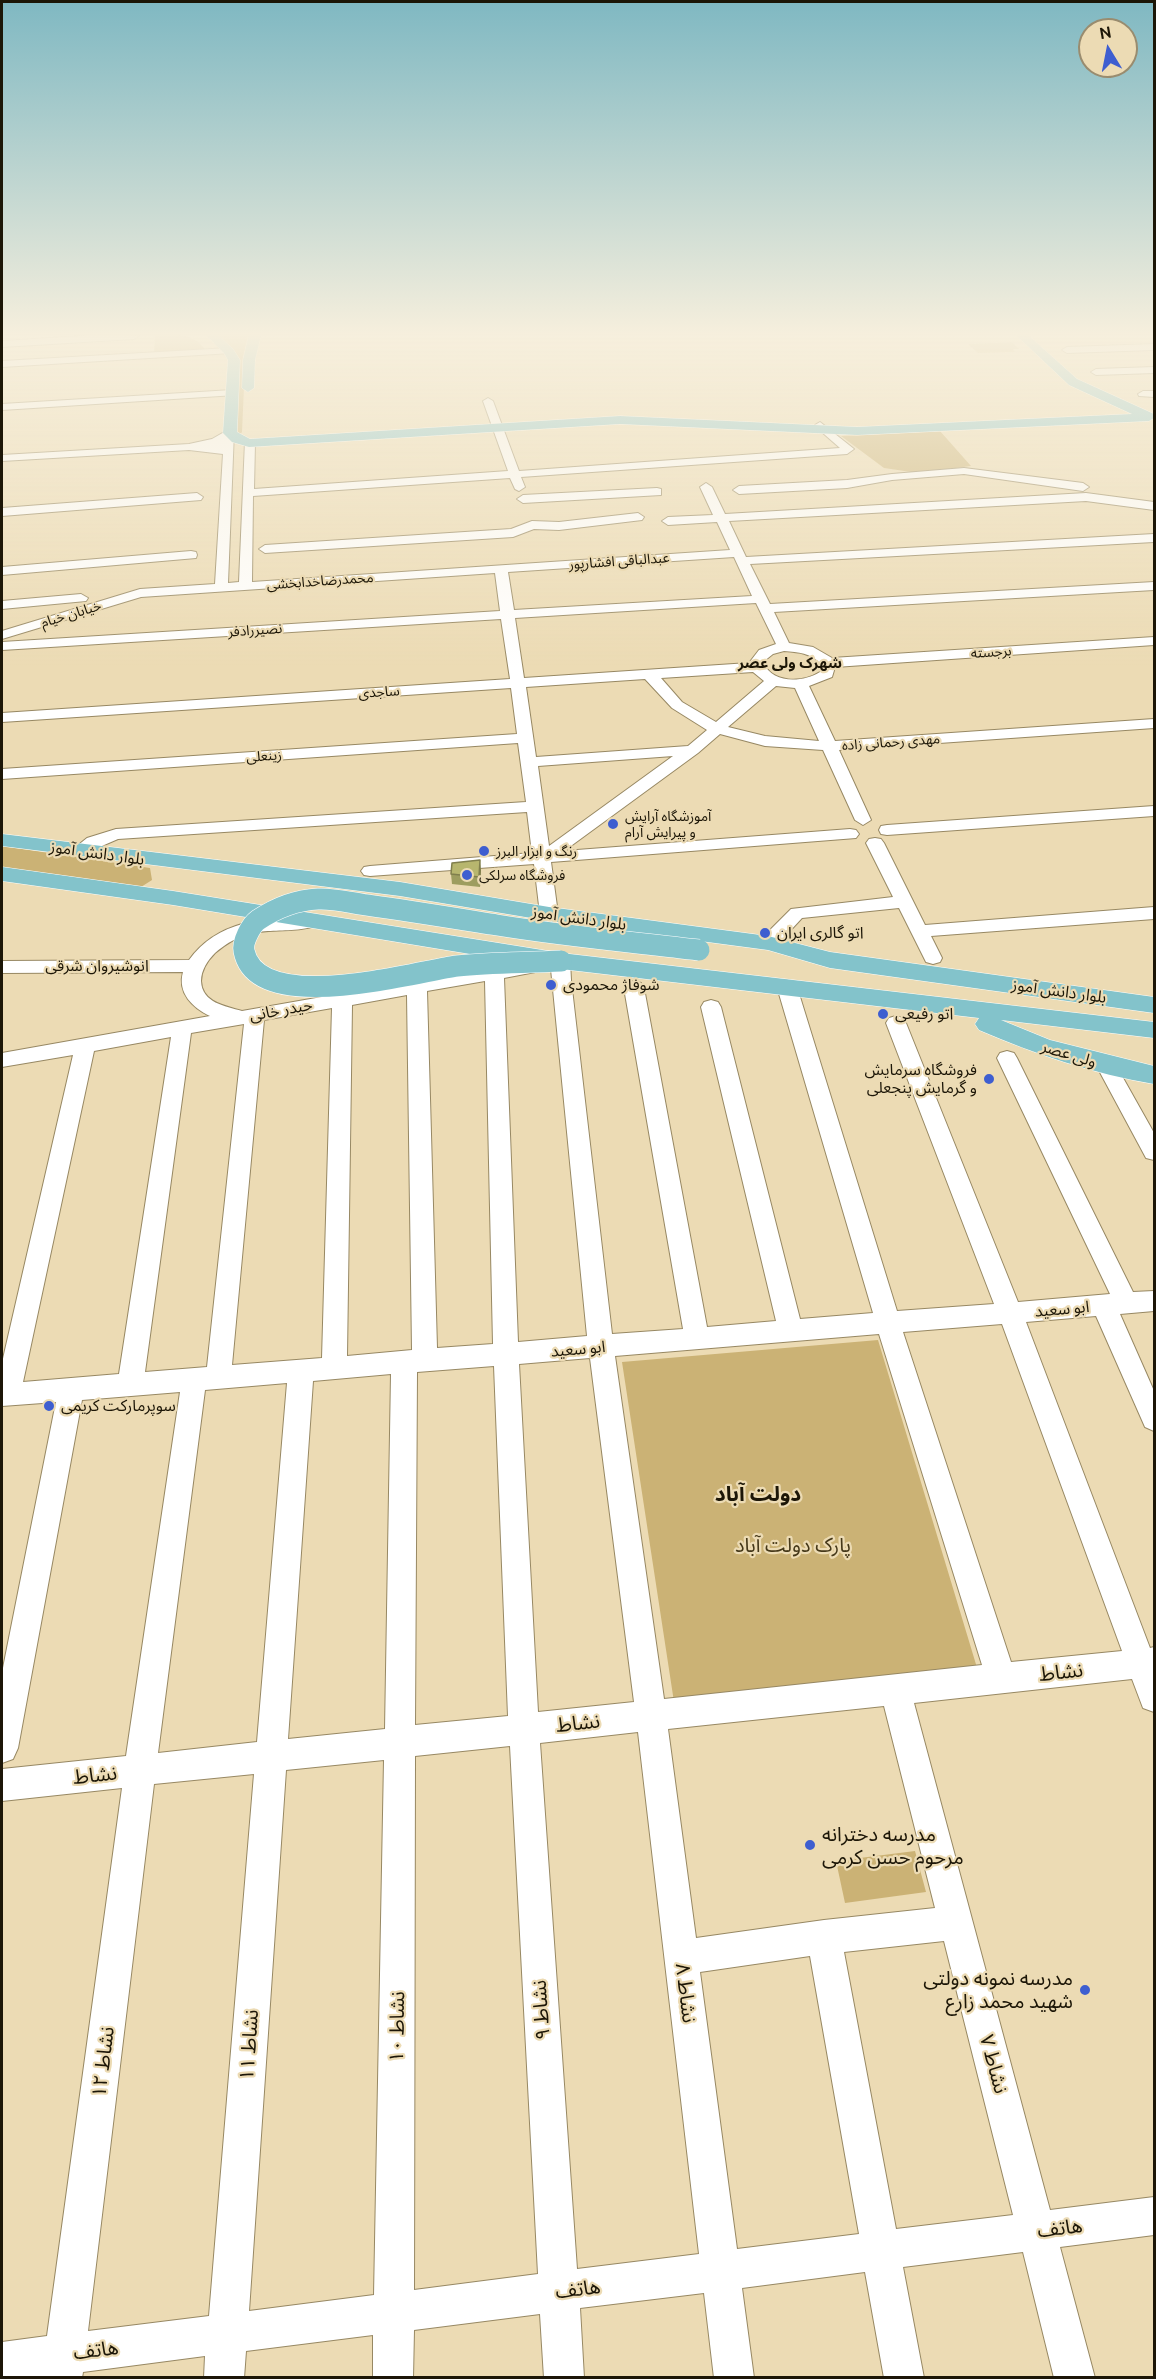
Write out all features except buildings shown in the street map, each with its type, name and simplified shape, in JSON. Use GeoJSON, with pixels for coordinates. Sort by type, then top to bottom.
{"type":"FeatureCollection","features":[{"type":"Feature","properties":{"kind":"main road","name":"بلوار دانش آموز"},"geometry":{"type":"LineString","coordinates":[[2,840],[165,862],[379,886],[549,914],[768,944],[830,960],[1155,1005]]}},
{"type":"Feature","properties":{"kind":"main road"},"geometry":{"type":"LineString","coordinates":[[146,895],[172,885],[178,875],[178,869],[165,862]]}},
{"type":"Feature","properties":{"kind":"main road","name":"بلوار دانش آموز"},"geometry":{"type":"LineString","coordinates":[[2,874],[561,961],[1155,1030]]}},
{"type":"Feature","properties":{"kind":"main road"},"geometry":{"type":"LineString","coordinates":[[561,961],[459,966],[356,984],[297,987],[279,986],[262,977],[248,963],[243,949],[247,935],[256,921],[286,905],[318,899],[374,905],[500,926],[699,950],[830,960]]}},
{"type":"Feature","properties":{"kind":"main road"},"geometry":{"type":"LineString","coordinates":[[854,962],[933,958],[1155,987]]}},
{"type":"Feature","properties":{"kind":"main road"},"geometry":{"type":"LineString","coordinates":[[859,995],[880,1005],[987,1024],[1155,1045]]}},
{"type":"Feature","properties":{"kind":"main road","name":"ولی عصر"},"geometry":{"type":"LineString","coordinates":[[987,1024],[1042,1047],[1106,1065],[1155,1075]]}},
{"type":"Feature","properties":{"kind":"street"},"geometry":{"type":"LineString","coordinates":[[189,447],[194,446]]}},
{"type":"Feature","properties":{"kind":"street"},"geometry":{"type":"LineString","coordinates":[[220,588],[229,446]]}},
{"type":"Feature","properties":{"kind":"street"},"geometry":{"type":"LineString","coordinates":[[245,586],[249,446]]}},
{"type":"Feature","properties":{"kind":"street"},"geometry":{"type":"LineString","coordinates":[[505,446],[527,512]]}},
{"type":"Feature","properties":{"kind":"street"},"geometry":{"type":"LineString","coordinates":[[247,493],[847,451],[845,446]]}},
{"type":"Feature","properties":{"kind":"street"},"geometry":{"type":"LineString","coordinates":[[2,458],[189,447],[219,448],[229,452]]}},
{"type":"Feature","properties":{"kind":"street"},"geometry":{"type":"LineString","coordinates":[[739,489],[847,484],[892,477],[964,471],[1081,487],[1122,489]]}},
{"type":"Feature","properties":{"kind":"street"},"geometry":{"type":"LineString","coordinates":[[706,487],[784,647]]}},
{"type":"Feature","properties":{"kind":"street"},"geometry":{"type":"LineString","coordinates":[[489,546],[510,536],[527,512],[657,492]]}},
{"type":"Feature","properties":{"kind":"street"},"geometry":{"type":"LineString","coordinates":[[2,512],[197,497]]}},
{"type":"Feature","properties":{"kind":"street"},"geometry":{"type":"LineString","coordinates":[[668,521],[1086,497],[1155,506]]}},
{"type":"Feature","properties":{"kind":"street"},"geometry":{"type":"LineString","coordinates":[[527,512],[570,525],[638,517]]}},
{"type":"Feature","properties":{"kind":"street"},"geometry":{"type":"LineString","coordinates":[[265,549],[510,536]]}},
{"type":"Feature","properties":{"kind":"street","name":"عبدالباقی افشارپور"},"geometry":{"type":"LineString","coordinates":[[501,569],[1155,538]]}},
{"type":"Feature","properties":{"kind":"street"},"geometry":{"type":"LineString","coordinates":[[2,571],[191,555]]}},
{"type":"Feature","properties":{"kind":"street"},"geometry":{"type":"LineString","coordinates":[[457,571],[472,559]]}},
{"type":"Feature","properties":{"kind":"street"},"geometry":{"type":"LineString","coordinates":[[501,569],[530,762],[549,914]]}},
{"type":"Feature","properties":{"kind":"street","name":"محمدرضاخدابخشی"},"geometry":{"type":"LineString","coordinates":[[140,593],[501,569]]}},
{"type":"Feature","properties":{"kind":"street","name":"نصیررادفر"},"geometry":{"type":"LineString","coordinates":[[2,640],[1155,586]]}},
{"type":"Feature","properties":{"kind":"street","name":"خیابان خیام"},"geometry":{"type":"LineString","coordinates":[[2,640],[140,593]]}},
{"type":"Feature","properties":{"kind":"street"},"geometry":{"type":"LineString","coordinates":[[2,605],[81,598]]}},
{"type":"Feature","properties":{"kind":"street","name":"برجسته"},"geometry":{"type":"LineString","coordinates":[[828,663],[1155,641]]}},
{"type":"Feature","properties":{"kind":"street"},"geometry":{"type":"LineString","coordinates":[[784,647],[816,652],[828,663],[830,669],[821,679],[801,684],[774,680],[760,672],[756,662],[765,652],[784,647]]}},
{"type":"Feature","properties":{"kind":"street","name":"ساجدی"},"geometry":{"type":"LineString","coordinates":[[2,718],[757,667]]}},
{"type":"Feature","properties":{"kind":"street","name":"مهدی رحمانی زاده"},"geometry":{"type":"LineString","coordinates":[[649,674],[678,705],[716,728],[765,741],[830,746],[1155,724]]}},
{"type":"Feature","properties":{"kind":"street"},"geometry":{"type":"LineString","coordinates":[[542,859],[692,750],[774,680]]}},
{"type":"Feature","properties":{"kind":"street"},"geometry":{"type":"LineString","coordinates":[[801,684],[863,820]]}},
{"type":"Feature","properties":{"kind":"street","name":"زینعلی"},"geometry":{"type":"LineString","coordinates":[[2,774],[526,738]]}},
{"type":"Feature","properties":{"kind":"street"},"geometry":{"type":"LineString","coordinates":[[530,762],[692,750]]}},
{"type":"Feature","properties":{"kind":"street"},"geometry":{"type":"LineString","coordinates":[[81,850],[93,842],[116,834],[535,806]]}},
{"type":"Feature","properties":{"kind":"street"},"geometry":{"type":"LineString","coordinates":[[370,871],[850,834],[860,841],[881,836],[1155,811]]}},
{"type":"Feature","properties":{"kind":"street"},"geometry":{"type":"LineString","coordinates":[[850,834],[851,825],[863,820],[877,822],[905,902],[933,958]]}},
{"type":"Feature","properties":{"kind":"street"},"geometry":{"type":"LineString","coordinates":[[768,944],[779,936],[789,918],[797,913],[905,902]]}},
{"type":"Feature","properties":{"kind":"street"},"geometry":{"type":"LineString","coordinates":[[920,931],[1155,913]]}},
{"type":"Feature","properties":{"kind":"street"},"geometry":{"type":"LineString","coordinates":[[250,1016],[219,1013],[208,1008],[198,999],[191,972],[203,952],[220,939],[238,931],[262,925],[309,922]]}},
{"type":"Feature","properties":{"kind":"street","name":"حیدر خانی"},"geometry":{"type":"LineString","coordinates":[[2,1060],[561,961]]}},
{"type":"Feature","properties":{"kind":"street","name":"نشاط ۸"},"geometry":{"type":"LineString","coordinates":[[561,961],[561,980],[601,1347],[651,1716],[734,2378]]}},
{"type":"Feature","properties":{"kind":"street","name":"انوشیروان شرقی"},"geometry":{"type":"LineString","coordinates":[[2,967],[191,972]]}},
{"type":"Feature","properties":{"kind":"street","name":"انوشیروان شرقی"},"geometry":{"type":"LineString","coordinates":[[2,980],[191,972]]}},
{"type":"Feature","properties":{"kind":"street","name":"نشاط ۹"},"geometry":{"type":"LineString","coordinates":[[494,972],[506,1354],[524,1729],[564,2378]]}},
{"type":"Feature","properties":{"kind":"street","name":"نشاط ۱۰"},"geometry":{"type":"LineString","coordinates":[[393,2378],[400,1743],[415,1362],[417,986]]}},
{"type":"Feature","properties":{"kind":"street"},"geometry":{"type":"LineString","coordinates":[[787,987],[888,1323],[1001,1678]]}},
{"type":"Feature","properties":{"kind":"street"},"geometry":{"type":"LineString","coordinates":[[634,988],[697,1339]]}},
{"type":"Feature","properties":{"kind":"street"},"geometry":{"type":"LineString","coordinates":[[334,1369],[342,1000]]}},
{"type":"Feature","properties":{"kind":"street"},"geometry":{"type":"LineString","coordinates":[[711,1007],[791,1331]]}},
{"type":"Feature","properties":{"kind":"street","name":"نشاط ۱۲"},"geometry":{"type":"LineString","coordinates":[[64,2366],[140,1771],[206,1379],[250,1016]]}},
{"type":"Feature","properties":{"kind":"street"},"geometry":{"type":"LineString","coordinates":[[896,1023],[1148,1662],[1155,1696]]}},
{"type":"Feature","properties":{"kind":"street"},"geometry":{"type":"LineString","coordinates":[[130,1385],[182,1028]]}},
{"type":"Feature","properties":{"kind":"street"},"geometry":{"type":"LineString","coordinates":[[4,1395],[85,1045]]}},
{"type":"Feature","properties":{"kind":"street"},"geometry":{"type":"LineString","coordinates":[[1007,1058],[1115,1305],[1155,1419]]}},
{"type":"Feature","properties":{"kind":"street"},"geometry":{"type":"LineString","coordinates":[[1106,1065],[1155,1152]]}},
{"type":"Feature","properties":{"kind":"street","name":"ابو سعید"},"geometry":{"type":"LineString","coordinates":[[4,1395],[1155,1302]]}},
{"type":"Feature","properties":{"kind":"street","name":"نشاط ۱۱"},"geometry":{"type":"LineString","coordinates":[[224,2378],[301,1371]]}},
{"type":"Feature","properties":{"kind":"street"},"geometry":{"type":"LineString","coordinates":[[2,1748],[71,1390]]}},
{"type":"Feature","properties":{"kind":"street","name":"نشاط"},"geometry":{"type":"LineString","coordinates":[[2,1785],[1148,1662]]}},
{"type":"Feature","properties":{"kind":"street","name":"نشاط ۷"},"geometry":{"type":"LineString","coordinates":[[896,1690],[1075,2378]]}},
{"type":"Feature","properties":{"kind":"street"},"geometry":{"type":"LineString","coordinates":[[682,1957],[824,1937],[956,1923]]}},
{"type":"Feature","properties":{"kind":"street"},"geometry":{"type":"LineString","coordinates":[[824,1937],[904,2378]]}},
{"type":"Feature","properties":{"kind":"street","name":"هاتف"},"geometry":{"type":"LineString","coordinates":[[2,2362],[64,2366],[227,2333],[1155,2216]]}},
{"type":"Feature","properties":{"kind":"green space"},"geometry":{"type":"Polygon","coordinates":[[[854,446],[953,446],[971,466],[918,473],[884,468],[854,446]]]}},
{"type":"Feature","properties":{"kind":"green space"},"geometry":{"type":"Polygon","coordinates":[[[2,846],[150,868],[152,880],[141,887],[2,868],[2,846]]]}},
{"type":"Feature","properties":{"kind":"green space","name":"پارک دولت آباد"},"geometry":{"type":"Polygon","coordinates":[[[878,1340],[978,1671],[674,1702],[622,1362],[878,1340]]]}},
{"type":"Feature","properties":{"kind":"green space"},"geometry":{"type":"Polygon","coordinates":[[[915,1851],[926,1892],[845,1903],[836,1861],[915,1851]]]}},
{"type":"Feature","properties":{"kind":"place","name":"آموزشگاه آرایش و پیرایش آرام"},"geometry":{"type":"Point","coordinates":[613,824]}},
{"type":"Feature","properties":{"kind":"place","name":"رنگ و ابزار البرز"},"geometry":{"type":"Point","coordinates":[484,851]}},
{"type":"Feature","properties":{"kind":"place","name":"فروشگاه سرلکی"},"geometry":{"type":"Point","coordinates":[467,875]}},
{"type":"Feature","properties":{"kind":"place","name":"اتو گالری ایران"},"geometry":{"type":"Point","coordinates":[765,933]}},
{"type":"Feature","properties":{"kind":"place","name":"شوفاژ محمودی"},"geometry":{"type":"Point","coordinates":[551,985]}},
{"type":"Feature","properties":{"kind":"place","name":"اتو رفیعی"},"geometry":{"type":"Point","coordinates":[883,1014]}},
{"type":"Feature","properties":{"kind":"place","name":"فروشگاه سرمایش و گرمایش پنجعلی"},"geometry":{"type":"Point","coordinates":[989,1079]}},
{"type":"Feature","properties":{"kind":"place","name":"سوپرمارکت کریمی"},"geometry":{"type":"Point","coordinates":[49,1406]}},
{"type":"Feature","properties":{"kind":"place","name":"مدرسه دخترانه مرحوم حسن کرمی"},"geometry":{"type":"Point","coordinates":[810,1845]}},
{"type":"Feature","properties":{"kind":"place","name":"مدرسه نمونه دولتی شهید محمد زارع"},"geometry":{"type":"Point","coordinates":[1085,1990]}},
{"type":"Feature","properties":{"kind":"district","name":"شهرک ولی عصر"},"geometry":{"type":"Point","coordinates":[790,663]}},
{"type":"Feature","properties":{"kind":"district","name":"دولت آباد"},"geometry":{"type":"Point","coordinates":[758,1494]}}]}
